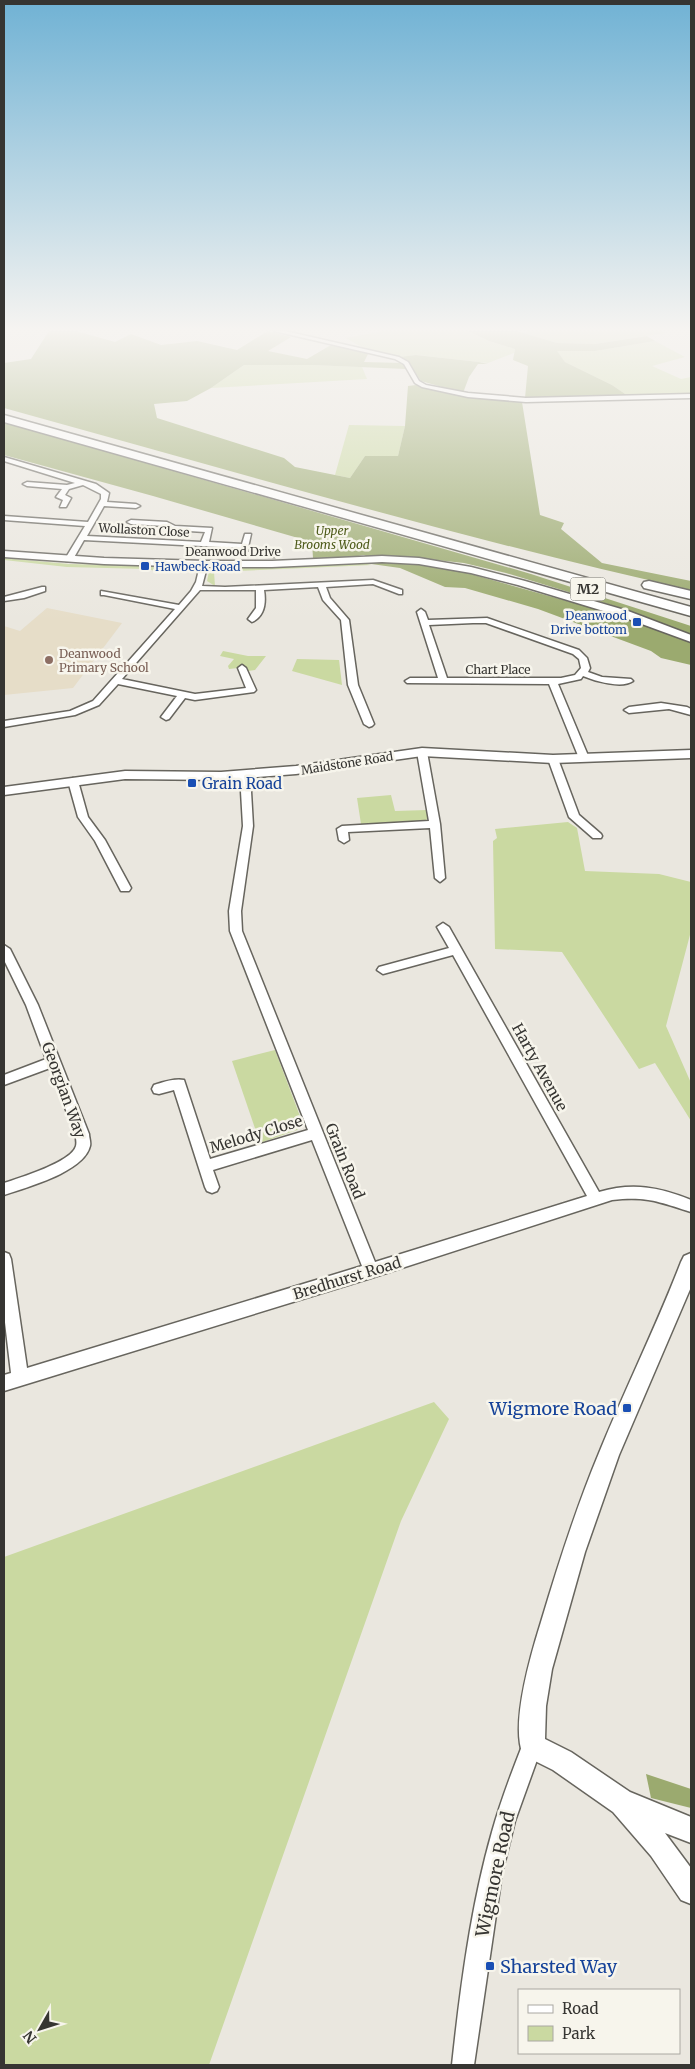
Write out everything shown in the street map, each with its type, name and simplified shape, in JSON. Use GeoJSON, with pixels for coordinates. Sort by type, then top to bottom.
{"type":"FeatureCollection","features":[{"type":"Feature","properties":{"kind":"highway","name":"M2"},"geometry":{"type":"LineString","coordinates":[[38,428],[691,612]]}},
{"type":"Feature","properties":{"kind":"highway","name":"M2"},"geometry":{"type":"LineString","coordinates":[[56,428],[691,604]]}},
{"type":"Feature","properties":{"kind":"highway","name":"M2"},"geometry":{"type":"LineString","coordinates":[[485,554],[517,567],[691,622]]}},
{"type":"Feature","properties":{"kind":"highway","name":"M2"},"geometry":{"type":"LineString","coordinates":[[518,556],[540,559],[691,595]]}},
{"type":"Feature","properties":{"kind":"street"},"geometry":{"type":"LineString","coordinates":[[4,459],[84,483],[105,493],[106,497],[69,559]]}},
{"type":"Feature","properties":{"kind":"street"},"geometry":{"type":"LineString","coordinates":[[26,484],[67,487],[84,483]]}},
{"type":"Feature","properties":{"kind":"street"},"geometry":{"type":"LineString","coordinates":[[63,505],[67,498],[60,497],[67,487]]}},
{"type":"Feature","properties":{"kind":"street"},"geometry":{"type":"LineString","coordinates":[[102,504],[136,506]]}},
{"type":"Feature","properties":{"kind":"street"},"geometry":{"type":"LineString","coordinates":[[4,518],[90,524]]}},
{"type":"Feature","properties":{"kind":"street","name":"Wollaston Close"},"geometry":{"type":"LineString","coordinates":[[131,522],[167,524],[172,528],[209,530],[204,544]]}},
{"type":"Feature","properties":{"kind":"street"},"geometry":{"type":"LineString","coordinates":[[245,546],[248,536]]}},
{"type":"Feature","properties":{"kind":"street","name":"Wollaston Close"},"geometry":{"type":"LineString","coordinates":[[82,538],[245,546],[243,554],[275,556]]}},
{"type":"Feature","properties":{"kind":"street","name":"Deanwood Drive"},"geometry":{"type":"LineString","coordinates":[[4,554],[69,559],[204,564],[273,564],[391,559],[465,567],[596,604],[691,639]]}},
{"type":"Feature","properties":{"kind":"street"},"geometry":{"type":"LineString","coordinates":[[4,724],[80,711],[96,703],[198,588],[204,564]]}},
{"type":"Feature","properties":{"kind":"street"},"geometry":{"type":"LineString","coordinates":[[198,588],[377,583],[399,592]]}},
{"type":"Feature","properties":{"kind":"street"},"geometry":{"type":"LineString","coordinates":[[321,585],[325,600],[345,620],[352,685],[369,724]]}},
{"type":"Feature","properties":{"kind":"street"},"geometry":{"type":"LineString","coordinates":[[252,619],[262,606],[260,587]]}},
{"type":"Feature","properties":{"kind":"street"},"geometry":{"type":"LineString","coordinates":[[4,599],[42,589]]}},
{"type":"Feature","properties":{"kind":"street"},"geometry":{"type":"LineString","coordinates":[[104,593],[181,608]]}},
{"type":"Feature","properties":{"kind":"street"},"geometry":{"type":"LineString","coordinates":[[422,612],[443,681]]}},
{"type":"Feature","properties":{"kind":"street"},"geometry":{"type":"LineString","coordinates":[[425,623],[473,620],[491,622],[576,652],[586,662],[586,668],[583,673],[601,680],[628,681]]}},
{"type":"Feature","properties":{"kind":"street"},"geometry":{"type":"LineString","coordinates":[[116,681],[182,695],[202,696],[251,690],[242,668]]}},
{"type":"Feature","properties":{"kind":"street","name":"Chart Place"},"geometry":{"type":"LineString","coordinates":[[410,681],[552,681],[572,679],[583,673]]}},
{"type":"Feature","properties":{"kind":"street","name":"Chart Place"},"geometry":{"type":"LineString","coordinates":[[552,681],[584,758]]}},
{"type":"Feature","properties":{"kind":"street"},"geometry":{"type":"LineString","coordinates":[[166,717],[182,695]]}},
{"type":"Feature","properties":{"kind":"street"},"geometry":{"type":"LineString","coordinates":[[629,710],[671,706],[680,707],[691,712]]}},
{"type":"Feature","properties":{"kind":"street"},"geometry":{"type":"LineString","coordinates":[[422,752],[435,824],[440,878]]}},
{"type":"Feature","properties":{"kind":"street","name":"Maidstone Road"},"geometry":{"type":"LineString","coordinates":[[4,791],[124,776],[245,774],[323,768],[422,752],[553,759],[691,754]]}},
{"type":"Feature","properties":{"kind":"street"},"geometry":{"type":"LineString","coordinates":[[553,759],[574,818],[597,836]]}},
{"type":"Feature","properties":{"kind":"street","name":"Grain Road"},"geometry":{"type":"LineString","coordinates":[[245,774],[248,826],[235,911],[236,931],[371,1271]]}},
{"type":"Feature","properties":{"kind":"street"},"geometry":{"type":"LineString","coordinates":[[73,781],[83,817],[100,840],[125,888]]}},
{"type":"Feature","properties":{"kind":"street"},"geometry":{"type":"LineString","coordinates":[[344,840],[342,829],[435,824]]}},
{"type":"Feature","properties":{"kind":"street","name":"Harty Avenue"},"geometry":{"type":"LineString","coordinates":[[443,927],[596,1199]]}},
{"type":"Feature","properties":{"kind":"street","name":"Georgian Way"},"geometry":{"type":"LineString","coordinates":[[4,950],[27,992],[82,1134],[83,1147],[78,1156],[63,1166],[4,1190]]}},
{"type":"Feature","properties":{"kind":"street"},"geometry":{"type":"LineString","coordinates":[[383,970],[456,950]]}},
{"type":"Feature","properties":{"kind":"street"},"geometry":{"type":"LineString","coordinates":[[4,1080],[54,1061]]}},
{"type":"Feature","properties":{"kind":"street","name":"Melody Close"},"geometry":{"type":"LineString","coordinates":[[159,1090],[179,1084],[212,1187]]}},
{"type":"Feature","properties":{"kind":"street","name":"Melody Close"},"geometry":{"type":"LineString","coordinates":[[206,1166],[316,1133]]}},
{"type":"Feature","properties":{"kind":"street","name":"Bredhurst Road"},"geometry":{"type":"LineString","coordinates":[[4,1383],[371,1271],[596,1199],[633,1191],[653,1192],[691,1206]]}},
{"type":"Feature","properties":{"kind":"street"},"geometry":{"type":"LineString","coordinates":[[4,1259],[20,1378]]}},
{"type":"Feature","properties":{"kind":"street","name":"Wigmore Road"},"geometry":{"type":"LineString","coordinates":[[463,2065],[496,1853],[512,1796],[532,1746],[535,1686],[545,1645],[597,1482],[691,1262]]}},
{"type":"Feature","properties":{"kind":"street"},"geometry":{"type":"LineString","coordinates":[[532,1746],[562,1761],[622,1802],[691,1830]]}},
{"type":"Feature","properties":{"kind":"street"},"geometry":{"type":"LineString","coordinates":[[622,1802],[660,1847],[691,1890]]}},
{"type":"Feature","properties":{"kind":"shaded area","name":"Deanwood Primary School"},"geometry":{"type":"Polygon","coordinates":[[[47,608],[122,623],[73,688],[4,695],[4,626],[20,631],[47,608]]]}},
{"type":"Feature","properties":{"kind":"green space","name":"Upper Brooms Wood"},"geometry":{"type":"Polygon","coordinates":[[[4,428],[23,428],[531,574],[691,626],[691,635],[621,608],[506,573],[464,563],[418,558],[368,557],[364,555],[313,558],[312,542],[4,455],[4,428]]]}},
{"type":"Feature","properties":{"kind":"green space"},"geometry":{"type":"Polygon","coordinates":[[[74,428],[187,428],[284,458],[295,467],[350,478],[365,456],[398,456],[405,428],[526,428],[540,515],[564,523],[561,529],[602,563],[691,581],[691,590],[432,526],[74,428]]]}},
{"type":"Feature","properties":{"kind":"green space"},"geometry":{"type":"Polygon","coordinates":[[[348,428],[405,428],[398,456],[365,456],[350,478],[335,475],[348,428]]]}},
{"type":"Feature","properties":{"kind":"green space"},"geometry":{"type":"Polygon","coordinates":[[[4,558],[69,564],[192,567],[197,570],[167,569],[164,573],[147,569],[67,567],[4,560],[4,558]]]}},
{"type":"Feature","properties":{"kind":"green space"},"geometry":{"type":"Polygon","coordinates":[[[357,562],[372,565],[214,572],[215,586],[207,581],[209,571],[216,568],[263,568],[357,562]]]}},
{"type":"Feature","properties":{"kind":"green space"},"geometry":{"type":"Polygon","coordinates":[[[357,562],[420,564],[460,571],[613,614],[691,643],[691,665],[661,658],[651,651],[538,609],[465,588],[445,587],[400,568],[357,562]]]}},
{"type":"Feature","properties":{"kind":"green space"},"geometry":{"type":"Polygon","coordinates":[[[223,651],[248,656],[266,656],[255,670],[248,671],[247,667],[229,669],[228,666],[234,659],[220,656],[223,651]]]}},
{"type":"Feature","properties":{"kind":"green space"},"geometry":{"type":"Polygon","coordinates":[[[297,659],[339,660],[342,685],[292,671],[297,659]]]}},
{"type":"Feature","properties":{"kind":"green space"},"geometry":{"type":"Polygon","coordinates":[[[391,795],[395,811],[427,810],[428,818],[425,821],[361,824],[357,798],[391,795]]]}},
{"type":"Feature","properties":{"kind":"green space"},"geometry":{"type":"Polygon","coordinates":[[[568,822],[577,828],[585,871],[659,874],[691,882],[691,931],[666,1026],[691,1083],[691,1121],[655,1063],[639,1069],[562,952],[495,949],[493,841],[497,838],[495,829],[568,822]]]}},
{"type":"Feature","properties":{"kind":"green space"},"geometry":{"type":"Polygon","coordinates":[[[275,1050],[303,1124],[297,1130],[260,1143],[232,1061],[275,1050]]]}},
{"type":"Feature","properties":{"kind":"green space"},"geometry":{"type":"Polygon","coordinates":[[[434,1402],[449,1419],[401,1521],[209,2065],[4,2065],[4,1557],[434,1402]]]}},
{"type":"Feature","properties":{"kind":"green space"},"geometry":{"type":"Polygon","coordinates":[[[646,1774],[691,1789],[691,1808],[651,1798],[646,1774]]]}},
{"type":"Feature","properties":{"kind":"place","name":"Hawbeck Road"},"geometry":{"type":"Point","coordinates":[145,566]}},
{"type":"Feature","properties":{"kind":"place","name":"Deanwood Drive bottom"},"geometry":{"type":"Point","coordinates":[637,622]}},
{"type":"Feature","properties":{"kind":"place","name":"Deanwood Primary School"},"geometry":{"type":"Point","coordinates":[49,660]}},
{"type":"Feature","properties":{"kind":"place","name":"Grain Road"},"geometry":{"type":"Point","coordinates":[192,783]}},
{"type":"Feature","properties":{"kind":"place","name":"Wigmore Road"},"geometry":{"type":"Point","coordinates":[627,1408]}},
{"type":"Feature","properties":{"kind":"place","name":"Sharsted Way"},"geometry":{"type":"Point","coordinates":[490,1966]}}]}
